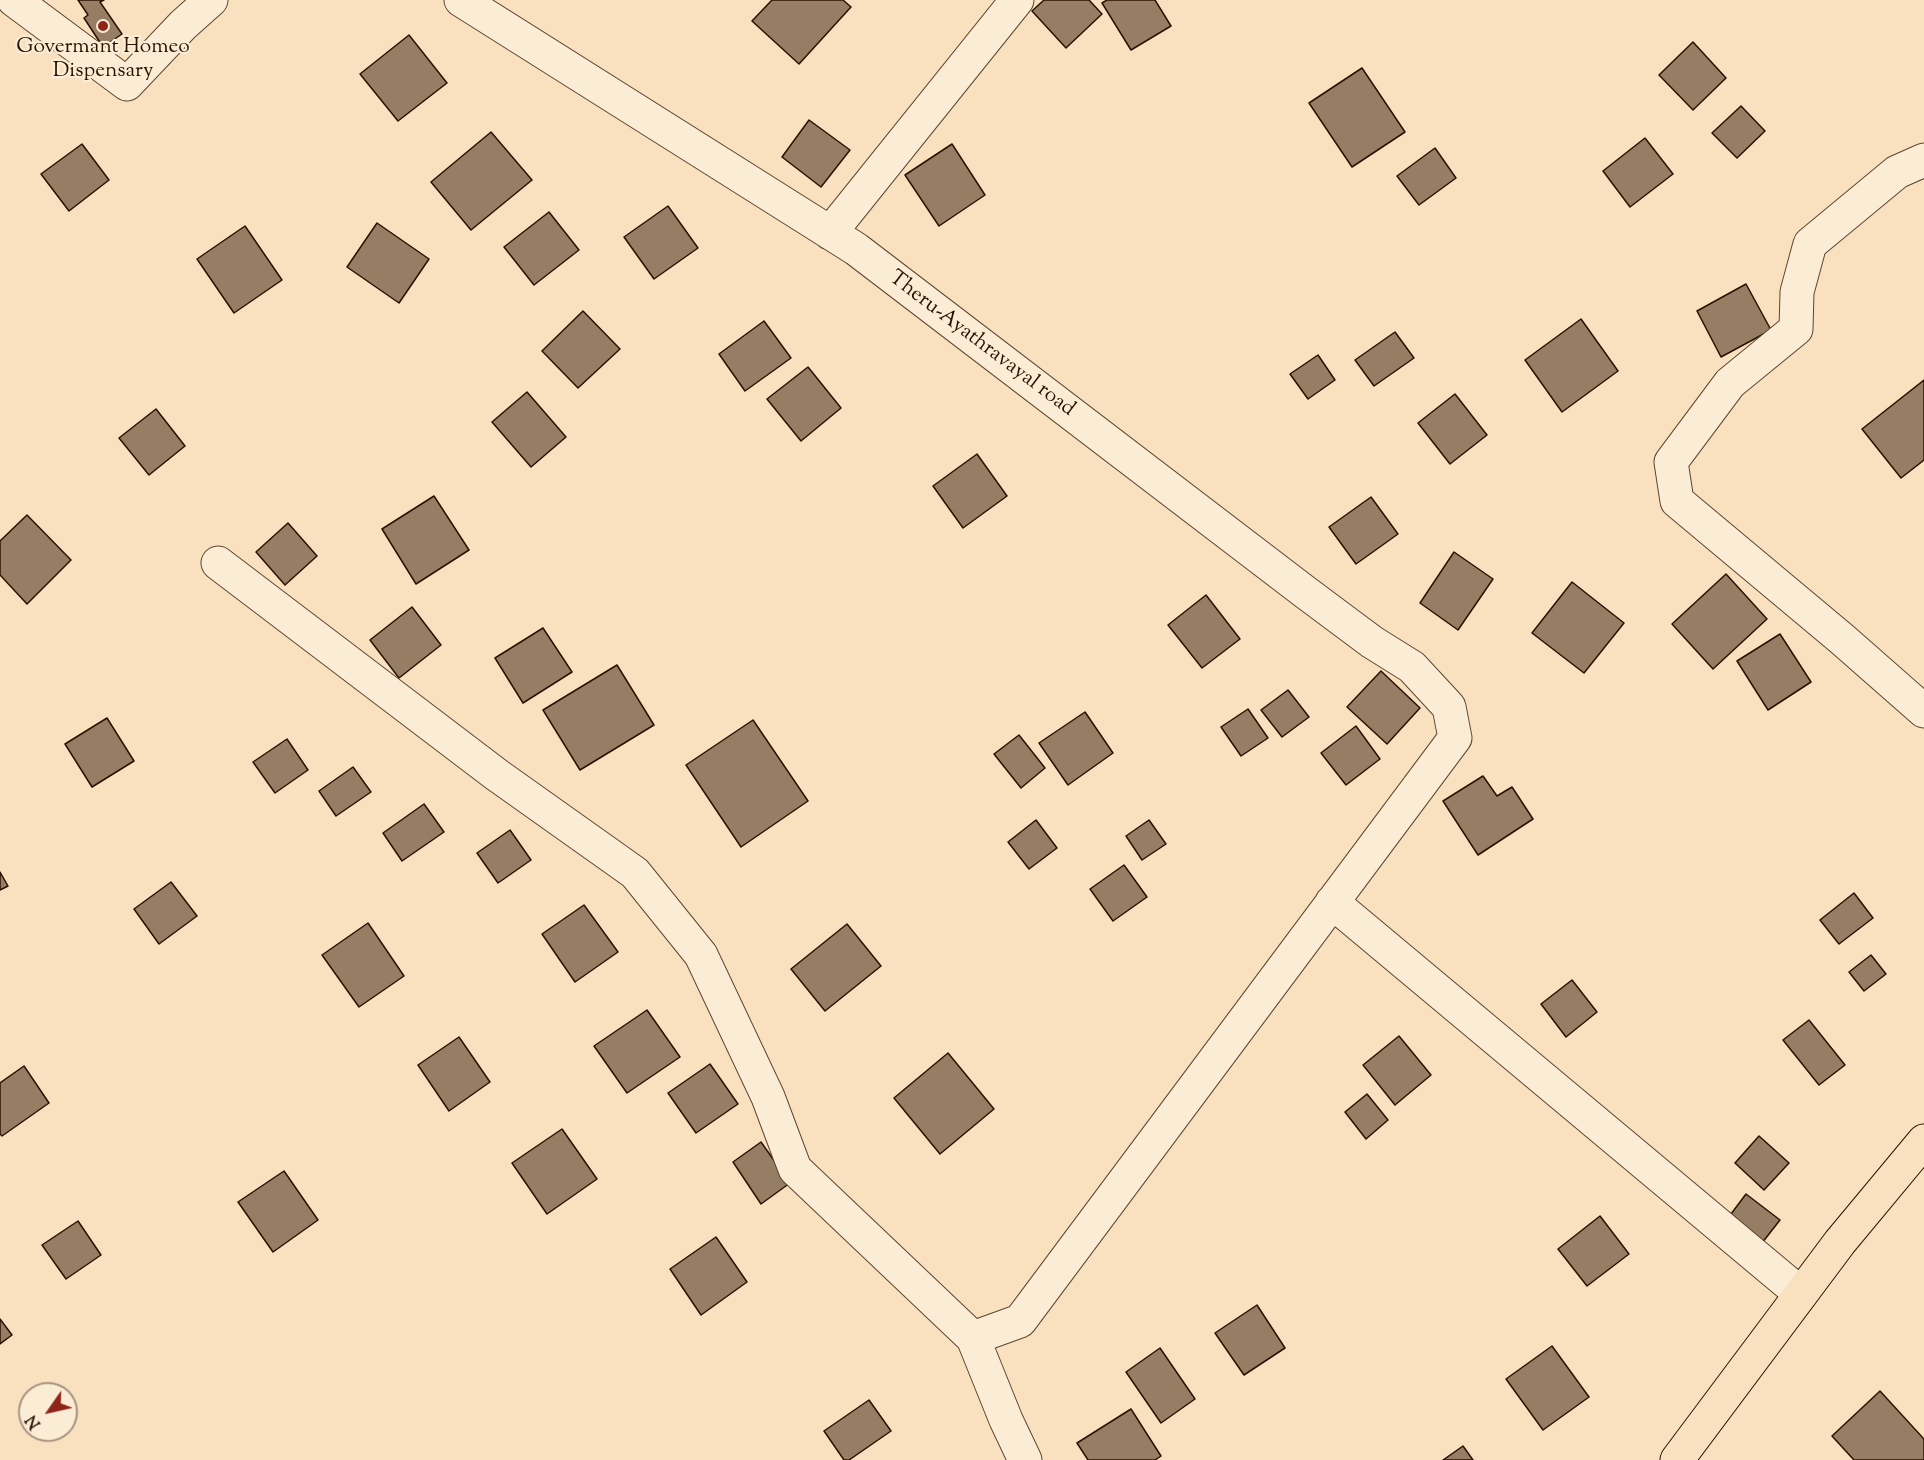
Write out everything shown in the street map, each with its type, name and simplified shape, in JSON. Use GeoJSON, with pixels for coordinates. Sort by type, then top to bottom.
{"type":"FeatureCollection","features":[{"type":"Feature","properties":{"kind":"main road"},"geometry":{"type":"LineString","coordinates":[[1677,1460],[1865,1211],[1924,1141]]}},
{"type":"Feature","properties":{"kind":"street"},"geometry":{"type":"LineString","coordinates":[[14,0],[127,84],[211,0]]}},
{"type":"Feature","properties":{"kind":"street","name":"Theru-Ayathravayal road"},"geometry":{"type":"LineString","coordinates":[[461,0],[856,249],[1305,592],[1372,642],[1412,667],[1449,707],[1455,738],[1332,902]]}},
{"type":"Feature","properties":{"kind":"street"},"geometry":{"type":"LineString","coordinates":[[830,233],[1017,0]]}},
{"type":"Feature","properties":{"kind":"street"},"geometry":{"type":"LineString","coordinates":[[1924,160],[1897,172],[1810,244],[1797,292],[1796,329],[1730,383],[1671,462],[1677,501],[1924,711]]}},
{"type":"Feature","properties":{"kind":"street"},"geometry":{"type":"LineString","coordinates":[[218,563],[497,775],[635,873],[701,955],[768,1097],[795,1169],[973,1338],[1025,1460]]}},
{"type":"Feature","properties":{"kind":"street"},"geometry":{"type":"LineString","coordinates":[[973,1338],[1020,1321],[1332,902],[1801,1294]]}},
{"type":"Feature","properties":{"kind":"building","name":"Govermant Homeo Dispensary"},"geometry":{"type":"Polygon","coordinates":[[[78,0],[104,0],[100,2],[122,34],[103,47],[84,18],[88,15],[78,0]]]}},
{"type":"Feature","properties":{"kind":"building"},"geometry":{"type":"Polygon","coordinates":[[[772,0],[843,0],[851,7],[799,64],[752,21],[772,0]]]}},
{"type":"Feature","properties":{"kind":"building"},"geometry":{"type":"Polygon","coordinates":[[[1044,0],[1089,0],[1102,14],[1066,48],[1032,11],[1044,0]]]}},
{"type":"Feature","properties":{"kind":"building"},"geometry":{"type":"Polygon","coordinates":[[[1107,0],[1155,0],[1171,26],[1131,50],[1102,3],[1107,0]]]}},
{"type":"Feature","properties":{"kind":"building"},"geometry":{"type":"Polygon","coordinates":[[[409,35],[447,83],[398,121],[360,74],[409,35]]]}},
{"type":"Feature","properties":{"kind":"building"},"geometry":{"type":"Polygon","coordinates":[[[1693,42],[1726,78],[1693,110],[1659,75],[1693,42]]]}},
{"type":"Feature","properties":{"kind":"building"},"geometry":{"type":"Polygon","coordinates":[[[1362,68],[1405,132],[1352,167],[1309,103],[1362,68]]]}},
{"type":"Feature","properties":{"kind":"building"},"geometry":{"type":"Polygon","coordinates":[[[1741,106],[1765,131],[1737,158],[1712,133],[1741,106]]]}},
{"type":"Feature","properties":{"kind":"building"},"geometry":{"type":"Polygon","coordinates":[[[809,120],[850,150],[821,187],[782,157],[809,120]]]}},
{"type":"Feature","properties":{"kind":"building"},"geometry":{"type":"Polygon","coordinates":[[[491,132],[532,180],[471,230],[431,182],[491,132]]]}},
{"type":"Feature","properties":{"kind":"building"},"geometry":{"type":"Polygon","coordinates":[[[1645,138],[1673,174],[1630,207],[1603,171],[1645,138]]]}},
{"type":"Feature","properties":{"kind":"building"},"geometry":{"type":"Polygon","coordinates":[[[82,144],[109,180],[69,211],[41,174],[82,144]]]}},
{"type":"Feature","properties":{"kind":"building"},"geometry":{"type":"Polygon","coordinates":[[[952,144],[985,195],[939,226],[905,175],[952,144]]]}},
{"type":"Feature","properties":{"kind":"building"},"geometry":{"type":"Polygon","coordinates":[[[1435,148],[1456,178],[1419,205],[1397,176],[1435,148]]]}},
{"type":"Feature","properties":{"kind":"building"},"geometry":{"type":"Polygon","coordinates":[[[668,206],[698,248],[654,279],[624,237],[668,206]]]}},
{"type":"Feature","properties":{"kind":"building"},"geometry":{"type":"Polygon","coordinates":[[[549,212],[579,250],[534,285],[504,247],[549,212]]]}},
{"type":"Feature","properties":{"kind":"building"},"geometry":{"type":"Polygon","coordinates":[[[377,223],[429,259],[399,303],[347,267],[377,223]]]}},
{"type":"Feature","properties":{"kind":"building"},"geometry":{"type":"Polygon","coordinates":[[[245,226],[282,280],[234,313],[197,259],[245,226]]]}},
{"type":"Feature","properties":{"kind":"building"},"geometry":{"type":"Polygon","coordinates":[[[1746,284],[1771,330],[1721,357],[1697,311],[1746,284]]]}},
{"type":"Feature","properties":{"kind":"building"},"geometry":{"type":"Polygon","coordinates":[[[583,311],[620,349],[578,388],[542,351],[583,311]]]}},
{"type":"Feature","properties":{"kind":"building"},"geometry":{"type":"Polygon","coordinates":[[[1581,319],[1618,371],[1562,412],[1525,360],[1581,319]]]}},
{"type":"Feature","properties":{"kind":"building"},"geometry":{"type":"Polygon","coordinates":[[[764,321],[791,358],[745,391],[719,354],[764,321]]]}},
{"type":"Feature","properties":{"kind":"building"},"geometry":{"type":"Polygon","coordinates":[[[1395,332],[1414,358],[1374,386],[1355,360],[1395,332]]]}},
{"type":"Feature","properties":{"kind":"building"},"geometry":{"type":"Polygon","coordinates":[[[1318,355],[1335,380],[1308,399],[1290,374],[1318,355]]]}},
{"type":"Feature","properties":{"kind":"building"},"geometry":{"type":"Polygon","coordinates":[[[808,367],[841,408],[801,441],[767,399],[808,367]]]}},
{"type":"Feature","properties":{"kind":"building"},"geometry":{"type":"Polygon","coordinates":[[[1924,380],[1924,460],[1901,478],[1862,429],[1924,380]]]}},
{"type":"Feature","properties":{"kind":"building"},"geometry":{"type":"Polygon","coordinates":[[[527,392],[566,437],[531,467],[492,422],[527,392]]]}},
{"type":"Feature","properties":{"kind":"building"},"geometry":{"type":"Polygon","coordinates":[[[1455,394],[1487,435],[1450,464],[1418,423],[1455,394]]]}},
{"type":"Feature","properties":{"kind":"building"},"geometry":{"type":"Polygon","coordinates":[[[156,409],[185,446],[149,475],[119,438],[156,409]]]}},
{"type":"Feature","properties":{"kind":"building"},"geometry":{"type":"Polygon","coordinates":[[[977,454],[1007,496],[963,528],[933,486],[977,454]]]}},
{"type":"Feature","properties":{"kind":"building"},"geometry":{"type":"Polygon","coordinates":[[[434,496],[469,550],[416,584],[382,529],[434,496]]]}},
{"type":"Feature","properties":{"kind":"building"},"geometry":{"type":"Polygon","coordinates":[[[1371,497],[1398,534],[1356,564],[1329,527],[1371,497]]]}},
{"type":"Feature","properties":{"kind":"building"},"geometry":{"type":"Polygon","coordinates":[[[27,515],[71,560],[27,604],[0,575],[0,541],[27,515]]]}},
{"type":"Feature","properties":{"kind":"building"},"geometry":{"type":"Polygon","coordinates":[[[288,523],[317,556],[285,585],[256,552],[288,523]]]}},
{"type":"Feature","properties":{"kind":"building"},"geometry":{"type":"Polygon","coordinates":[[[1454,552],[1493,579],[1458,630],[1420,603],[1454,552]]]}},
{"type":"Feature","properties":{"kind":"building"},"geometry":{"type":"Polygon","coordinates":[[[1726,574],[1767,619],[1713,669],[1672,624],[1726,574]]]}},
{"type":"Feature","properties":{"kind":"building"},"geometry":{"type":"Polygon","coordinates":[[[1572,582],[1624,623],[1584,673],[1532,633],[1572,582]]]}},
{"type":"Feature","properties":{"kind":"building"},"geometry":{"type":"Polygon","coordinates":[[[1206,595],[1240,639],[1202,668],[1168,625],[1206,595]]]}},
{"type":"Feature","properties":{"kind":"building"},"geometry":{"type":"Polygon","coordinates":[[[412,607],[441,645],[399,678],[370,640],[412,607]]]}},
{"type":"Feature","properties":{"kind":"building"},"geometry":{"type":"Polygon","coordinates":[[[543,628],[572,672],[523,703],[495,658],[543,628]]]}},
{"type":"Feature","properties":{"kind":"building"},"geometry":{"type":"Polygon","coordinates":[[[1780,634],[1811,682],[1768,710],[1737,661],[1780,634]]]}},
{"type":"Feature","properties":{"kind":"building"},"geometry":{"type":"Polygon","coordinates":[[[617,665],[654,725],[580,770],[543,710],[617,665]]]}},
{"type":"Feature","properties":{"kind":"building"},"geometry":{"type":"Polygon","coordinates":[[[1381,671],[1420,708],[1387,744],[1347,707],[1381,671]]]}},
{"type":"Feature","properties":{"kind":"building"},"geometry":{"type":"Polygon","coordinates":[[[1288,690],[1309,717],[1282,737],[1261,710],[1288,690]]]}},
{"type":"Feature","properties":{"kind":"building"},"geometry":{"type":"Polygon","coordinates":[[[1248,709],[1268,738],[1241,756],[1221,727],[1248,709]]]}},
{"type":"Feature","properties":{"kind":"building"},"geometry":{"type":"Polygon","coordinates":[[[1085,712],[1113,753],[1068,785],[1039,743],[1085,712]]]}},
{"type":"Feature","properties":{"kind":"building"},"geometry":{"type":"Polygon","coordinates":[[[107,718],[134,761],[92,787],[65,744],[107,718]]]}},
{"type":"Feature","properties":{"kind":"building"},"geometry":{"type":"Polygon","coordinates":[[[753,720],[808,801],[741,847],[686,765],[753,720]]]}},
{"type":"Feature","properties":{"kind":"building"},"geometry":{"type":"Polygon","coordinates":[[[1356,726],[1380,759],[1346,785],[1321,753],[1356,726]]]}},
{"type":"Feature","properties":{"kind":"building"},"geometry":{"type":"Polygon","coordinates":[[[1019,735],[1045,768],[1021,788],[994,754],[1019,735]]]}},
{"type":"Feature","properties":{"kind":"building"},"geometry":{"type":"Polygon","coordinates":[[[287,739],[308,770],[275,793],[253,762],[287,739]]]}},
{"type":"Feature","properties":{"kind":"building"},"geometry":{"type":"Polygon","coordinates":[[[353,767],[371,792],[336,816],[319,791],[353,767]]]}},
{"type":"Feature","properties":{"kind":"building"},"geometry":{"type":"Polygon","coordinates":[[[1483,776],[1497,796],[1512,787],[1533,819],[1478,855],[1443,801],[1483,776]]]}},
{"type":"Feature","properties":{"kind":"building"},"geometry":{"type":"Polygon","coordinates":[[[424,804],[444,832],[402,861],[383,833],[424,804]]]}},
{"type":"Feature","properties":{"kind":"building"},"geometry":{"type":"Polygon","coordinates":[[[1036,820],[1057,848],[1029,869],[1008,842],[1036,820]]]}},
{"type":"Feature","properties":{"kind":"building"},"geometry":{"type":"Polygon","coordinates":[[[1149,820],[1166,844],[1142,860],[1126,836],[1149,820]]]}},
{"type":"Feature","properties":{"kind":"building"},"geometry":{"type":"Polygon","coordinates":[[[510,830],[531,860],[498,883],[477,853],[510,830]]]}},
{"type":"Feature","properties":{"kind":"building"},"geometry":{"type":"Polygon","coordinates":[[[1124,865],[1147,897],[1113,921],[1090,889],[1124,865]]]}},
{"type":"Feature","properties":{"kind":"building"},"geometry":{"type":"Polygon","coordinates":[[[0,872],[8,886],[0,890],[0,872]]]}},
{"type":"Feature","properties":{"kind":"building"},"geometry":{"type":"Polygon","coordinates":[[[171,882],[197,916],[159,944],[134,909],[171,882]]]}},
{"type":"Feature","properties":{"kind":"building"},"geometry":{"type":"Polygon","coordinates":[[[1854,893],[1873,918],[1839,944],[1820,920],[1854,893]]]}},
{"type":"Feature","properties":{"kind":"building"},"geometry":{"type":"Polygon","coordinates":[[[584,905],[618,952],[575,982],[542,934],[584,905]]]}},
{"type":"Feature","properties":{"kind":"building"},"geometry":{"type":"Polygon","coordinates":[[[368,923],[404,976],[359,1007],[322,955],[368,923]]]}},
{"type":"Feature","properties":{"kind":"building"},"geometry":{"type":"Polygon","coordinates":[[[847,924],[881,966],[825,1011],[791,969],[847,924]]]}},
{"type":"Feature","properties":{"kind":"building"},"geometry":{"type":"Polygon","coordinates":[[[1871,955],[1886,974],[1864,991],[1849,972],[1871,955]]]}},
{"type":"Feature","properties":{"kind":"building"},"geometry":{"type":"Polygon","coordinates":[[[1572,980],[1597,1012],[1566,1037],[1541,1004],[1572,980]]]}},
{"type":"Feature","properties":{"kind":"building"},"geometry":{"type":"Polygon","coordinates":[[[647,1010],[680,1057],[627,1093],[594,1046],[647,1010]]]}},
{"type":"Feature","properties":{"kind":"building"},"geometry":{"type":"Polygon","coordinates":[[[1809,1020],[1845,1065],[1819,1085],[1783,1040],[1809,1020]]]}},
{"type":"Feature","properties":{"kind":"building"},"geometry":{"type":"Polygon","coordinates":[[[1399,1036],[1431,1075],[1395,1105],[1363,1065],[1399,1036]]]}},
{"type":"Feature","properties":{"kind":"building"},"geometry":{"type":"Polygon","coordinates":[[[459,1037],[490,1082],[449,1111],[418,1065],[459,1037]]]}},
{"type":"Feature","properties":{"kind":"building"},"geometry":{"type":"Polygon","coordinates":[[[948,1053],[994,1109],[940,1154],[894,1098],[948,1053]]]}},
{"type":"Feature","properties":{"kind":"building"},"geometry":{"type":"Polygon","coordinates":[[[710,1064],[738,1104],[696,1133],[668,1093],[710,1064]]]}},
{"type":"Feature","properties":{"kind":"building"},"geometry":{"type":"Polygon","coordinates":[[[24,1066],[49,1103],[2,1136],[0,1134],[0,1083],[24,1066]]]}},
{"type":"Feature","properties":{"kind":"building"},"geometry":{"type":"Polygon","coordinates":[[[1367,1094],[1388,1120],[1366,1139],[1345,1112],[1367,1094]]]}},
{"type":"Feature","properties":{"kind":"building"},"geometry":{"type":"Polygon","coordinates":[[[562,1129],[597,1179],[547,1214],[512,1163],[562,1129]]]}},
{"type":"Feature","properties":{"kind":"building"},"geometry":{"type":"Polygon","coordinates":[[[1759,1136],[1789,1163],[1764,1190],[1735,1163],[1759,1136]]]}},
{"type":"Feature","properties":{"kind":"building"},"geometry":{"type":"Polygon","coordinates":[[[761,1142],[790,1183],[761,1204],[733,1162],[761,1142]]]}},
{"type":"Feature","properties":{"kind":"building"},"geometry":{"type":"Polygon","coordinates":[[[284,1171],[318,1220],[273,1252],[238,1202],[284,1171]]]}},
{"type":"Feature","properties":{"kind":"building"},"geometry":{"type":"Polygon","coordinates":[[[1746,1194],[1780,1220],[1762,1243],[1728,1218],[1746,1194]]]}},
{"type":"Feature","properties":{"kind":"building"},"geometry":{"type":"Polygon","coordinates":[[[1600,1216],[1629,1254],[1587,1286],[1558,1249],[1600,1216]]]}},
{"type":"Feature","properties":{"kind":"building"},"geometry":{"type":"Polygon","coordinates":[[[78,1221],[101,1255],[66,1279],[42,1245],[78,1221]]]}},
{"type":"Feature","properties":{"kind":"building"},"geometry":{"type":"Polygon","coordinates":[[[716,1237],[747,1282],[701,1315],[670,1269],[716,1237]]]}},
{"type":"Feature","properties":{"kind":"building"},"geometry":{"type":"Polygon","coordinates":[[[1257,1305],[1285,1348],[1244,1375],[1215,1333],[1257,1305]]]}},
{"type":"Feature","properties":{"kind":"building"},"geometry":{"type":"Polygon","coordinates":[[[0,1319],[12,1335],[0,1344],[0,1319]]]}},
{"type":"Feature","properties":{"kind":"building"},"geometry":{"type":"Polygon","coordinates":[[[1552,1346],[1589,1397],[1543,1430],[1506,1379],[1552,1346]]]}},
{"type":"Feature","properties":{"kind":"building"},"geometry":{"type":"Polygon","coordinates":[[[1160,1348],[1195,1399],[1161,1423],[1126,1372],[1160,1348]]]}},
{"type":"Feature","properties":{"kind":"building"},"geometry":{"type":"Polygon","coordinates":[[[1880,1391],[1924,1439],[1924,1460],[1854,1460],[1832,1436],[1880,1391]]]}},
{"type":"Feature","properties":{"kind":"building"},"geometry":{"type":"Polygon","coordinates":[[[869,1400],[891,1431],[849,1460],[844,1460],[824,1431],[869,1400]]]}},
{"type":"Feature","properties":{"kind":"building"},"geometry":{"type":"Polygon","coordinates":[[[1131,1409],[1161,1456],[1155,1460],[1088,1460],[1077,1443],[1131,1409]]]}},
{"type":"Feature","properties":{"kind":"building"},"geometry":{"type":"Polygon","coordinates":[[[1463,1446],[1473,1460],[1443,1460],[1463,1446]]]}},
{"type":"Feature","properties":{"kind":"place","name":"Govermant Homeo Dispensary"},"geometry":{"type":"Point","coordinates":[103,26]}}]}
